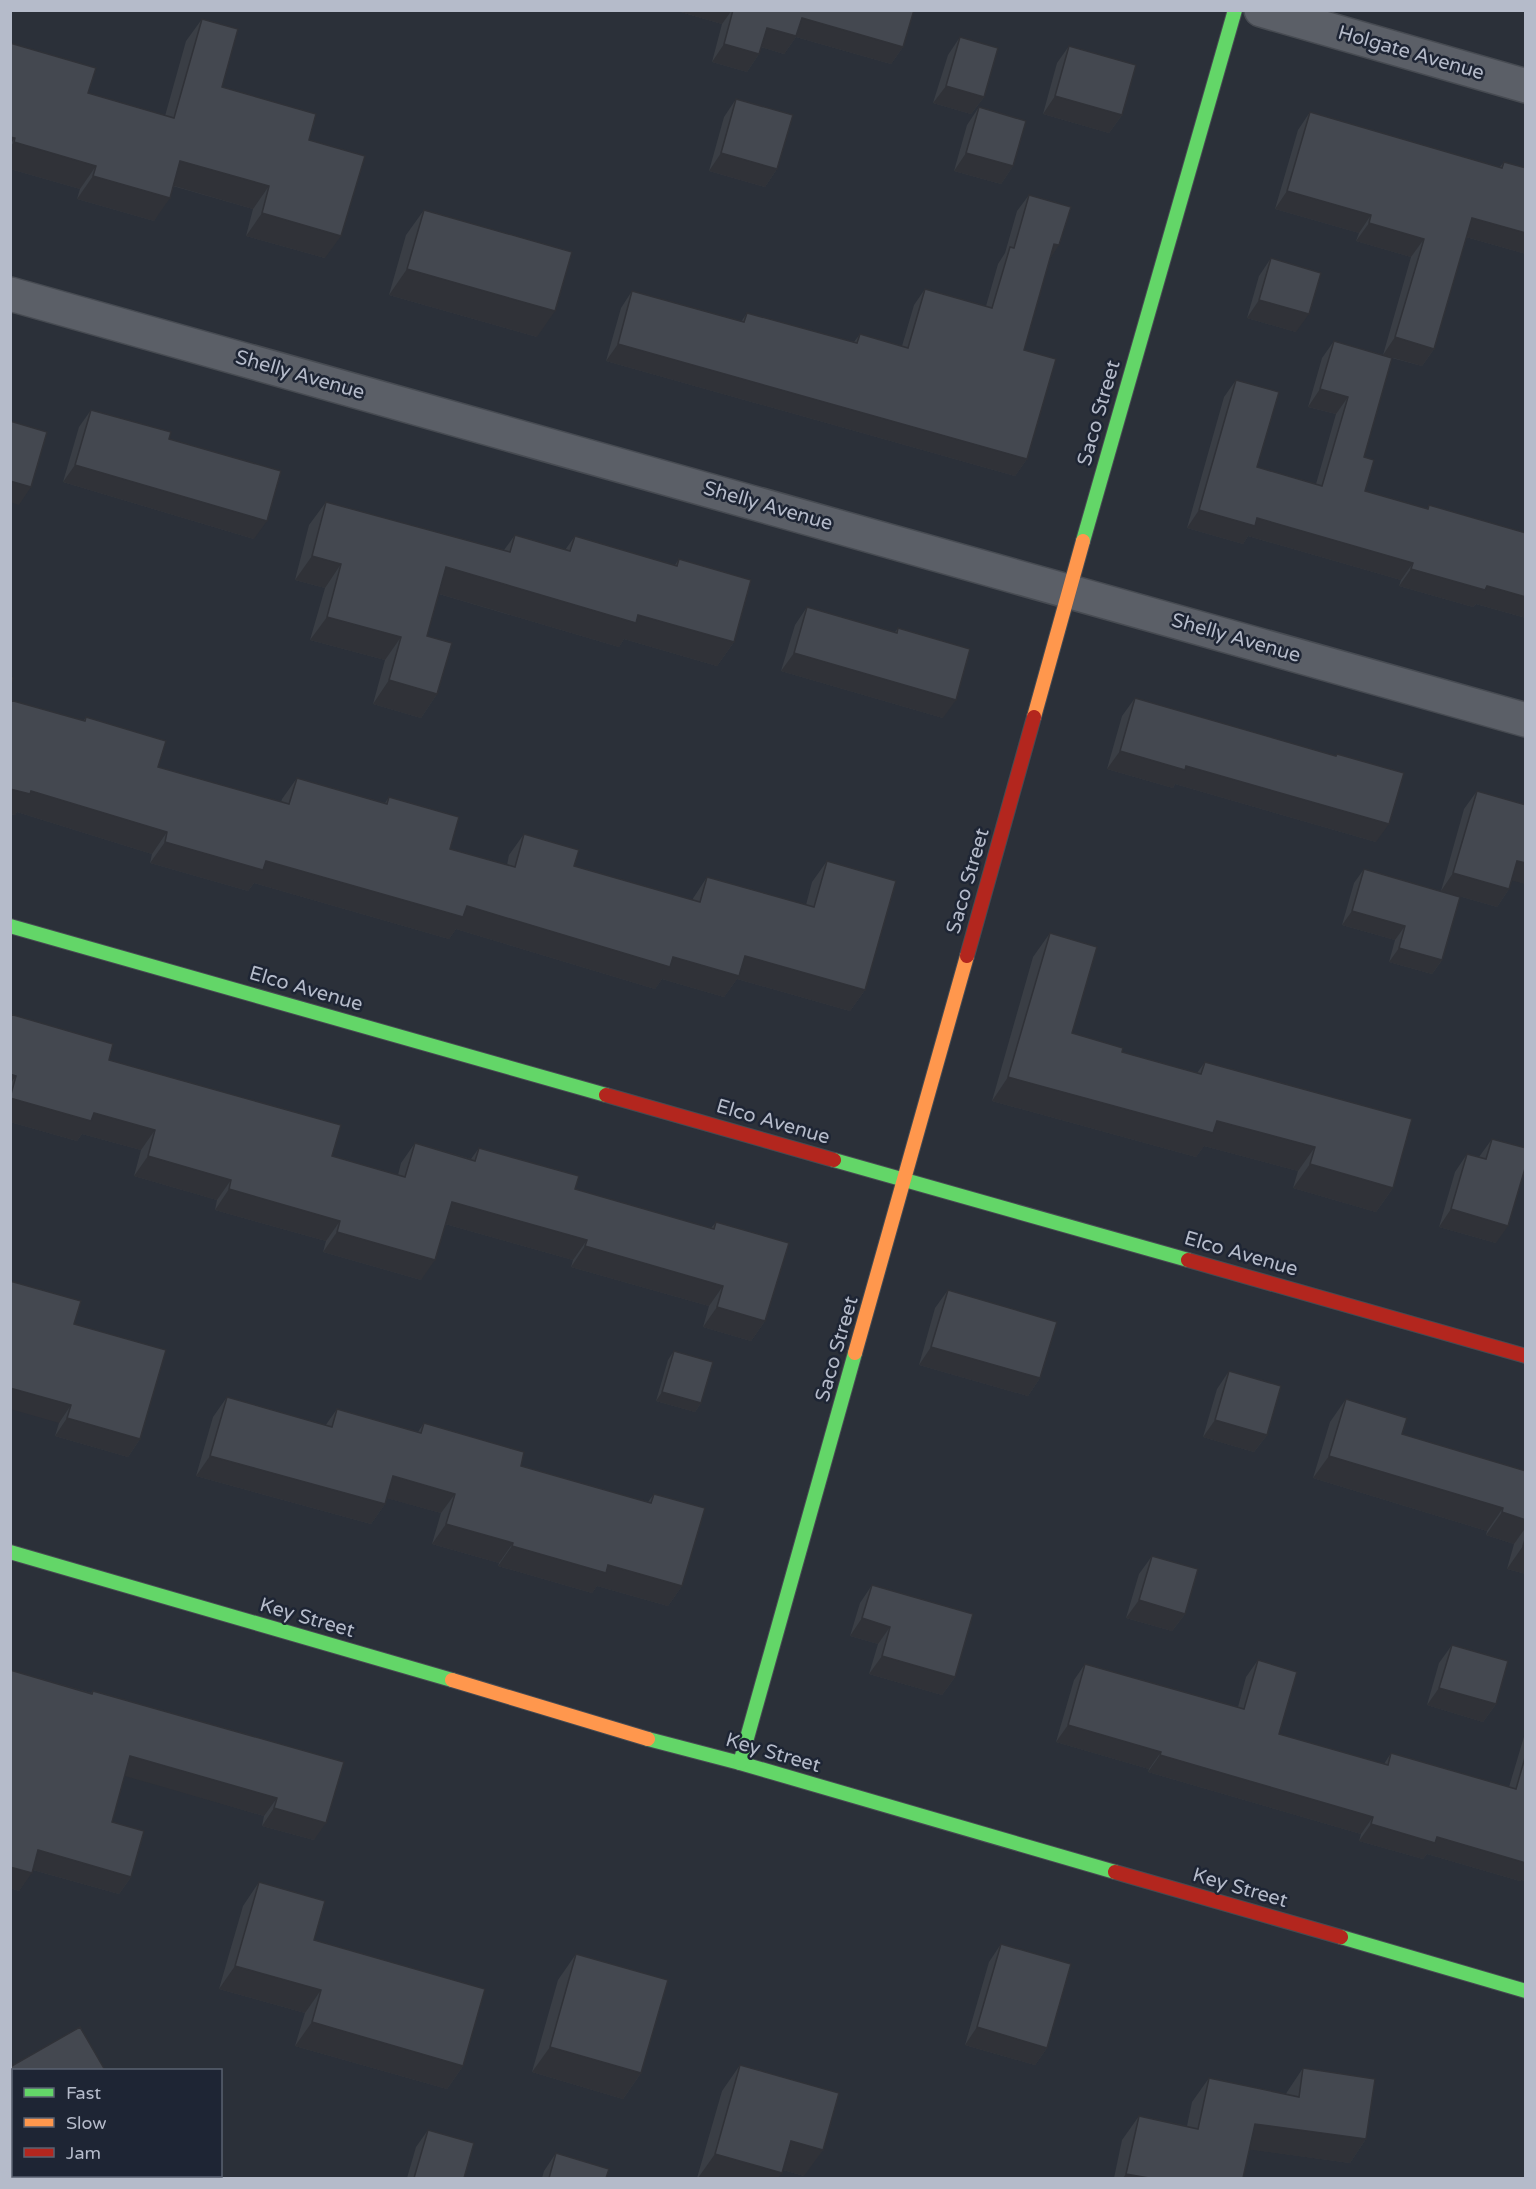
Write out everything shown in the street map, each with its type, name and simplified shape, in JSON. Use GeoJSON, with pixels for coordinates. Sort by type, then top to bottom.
{"type":"FeatureCollection","features":[{"type":"Feature","properties":{"kind":"street","name":"Saco Street"},"geometry":{"type":"LineString","coordinates":[[740,1763],[1069,591],[1235,10]]}},
{"type":"Feature","properties":{"kind":"street","name":"Holgate Avenue"},"geometry":{"type":"LineString","coordinates":[[1261,10],[1526,86]]}},
{"type":"Feature","properties":{"kind":"street","name":"Shelly Avenue"},"geometry":{"type":"LineString","coordinates":[[10,294],[1526,720]]}},
{"type":"Feature","properties":{"kind":"street","name":"Elco Avenue"},"geometry":{"type":"LineString","coordinates":[[10,926],[1526,1356]]}},
{"type":"Feature","properties":{"kind":"street","name":"Key Street"},"geometry":{"type":"LineString","coordinates":[[10,1552],[668,1745],[740,1763],[1526,1991]]}},
{"type":"Feature","properties":{"kind":"building"},"geometry":{"type":"Polygon","coordinates":[[[733,10],[914,10],[903,47],[802,18],[796,36],[767,28],[759,54],[724,44],[733,10]]]}},
{"type":"Feature","properties":{"kind":"building"},"geometry":{"type":"Polygon","coordinates":[[[202,19],[238,29],[222,87],[316,114],[309,140],[365,156],[341,236],[262,213],[269,186],[180,161],[170,198],[93,176],[96,166],[14,142],[15,138],[10,137],[10,43],[96,68],[88,93],[174,118],[202,19]]]}},
{"type":"Feature","properties":{"kind":"building"},"geometry":{"type":"Polygon","coordinates":[[[960,37],[998,48],[984,97],[946,86],[960,37]]]}},
{"type":"Feature","properties":{"kind":"building"},"geometry":{"type":"Polygon","coordinates":[[[1069,46],[1136,65],[1122,115],[1055,96],[1069,46]]]}},
{"type":"Feature","properties":{"kind":"building"},"geometry":{"type":"Polygon","coordinates":[[[736,99],[793,115],[777,169],[721,153],[736,99]]]}},
{"type":"Feature","properties":{"kind":"building"},"geometry":{"type":"Polygon","coordinates":[[[979,107],[1026,121],[1013,166],[966,153],[979,107]]]}},
{"type":"Feature","properties":{"kind":"building"},"geometry":{"type":"Polygon","coordinates":[[[1310,112],[1502,168],[1504,162],[1526,168],[1526,233],[1472,218],[1434,349],[1395,337],[1424,239],[1369,223],[1371,215],[1287,191],[1310,112]]]}},
{"type":"Feature","properties":{"kind":"building"},"geometry":{"type":"Polygon","coordinates":[[[1029,195],[1071,207],[1059,245],[1054,244],[1024,350],[1056,359],[1027,459],[618,344],[632,291],[744,322],[747,313],[857,343],[860,334],[908,348],[925,289],[992,308],[1010,247],[1014,248],[1029,195]]]}},
{"type":"Feature","properties":{"kind":"building"},"geometry":{"type":"Polygon","coordinates":[[[424,210],[572,252],[555,311],[407,269],[424,210]]]}},
{"type":"Feature","properties":{"kind":"building"},"geometry":{"type":"Polygon","coordinates":[[[1271,258],[1321,273],[1309,314],[1259,300],[1271,258]]]}},
{"type":"Feature","properties":{"kind":"building"},"geometry":{"type":"Polygon","coordinates":[[[1334,341],[1392,358],[1364,457],[1374,460],[1365,491],[1428,509],[1429,505],[1526,533],[1526,597],[1487,586],[1485,590],[1411,569],[1413,563],[1257,518],[1255,526],[1199,510],[1236,380],[1279,392],[1257,467],[1322,486],[1348,397],[1320,389],[1334,341]]]}},
{"type":"Feature","properties":{"kind":"building"},"geometry":{"type":"Polygon","coordinates":[[[91,410],[171,432],[169,439],[281,471],[267,521],[75,465],[91,410]]]}},
{"type":"Feature","properties":{"kind":"building"},"geometry":{"type":"Polygon","coordinates":[[[10,421],[47,432],[31,487],[10,481],[10,421]]]}},
{"type":"Feature","properties":{"kind":"building"},"geometry":{"type":"Polygon","coordinates":[[[326,502],[510,552],[515,535],[570,551],[575,536],[677,566],[679,559],[751,580],[734,642],[638,615],[636,623],[446,567],[427,636],[452,643],[437,694],[389,680],[401,637],[327,617],[341,564],[312,556],[326,502]]]}},
{"type":"Feature","properties":{"kind":"building"},"geometry":{"type":"Polygon","coordinates":[[[807,607],[897,633],[898,628],[970,649],[956,700],[794,653],[807,607]]]}},
{"type":"Feature","properties":{"kind":"building"},"geometry":{"type":"Polygon","coordinates":[[[1135,698],[1336,756],[1337,754],[1404,773],[1389,824],[1186,766],[1185,770],[1120,751],[1135,698]]]}},
{"type":"Feature","properties":{"kind":"building"},"geometry":{"type":"Polygon","coordinates":[[[10,700],[85,721],[86,717],[166,741],[158,767],[289,804],[297,778],[387,804],[389,797],[459,817],[450,849],[515,867],[524,834],[579,850],[574,866],[700,902],[707,877],[814,907],[827,861],[896,881],[865,990],[745,956],[739,976],[673,957],[670,967],[467,906],[463,917],[266,861],[263,870],[165,842],[167,832],[31,791],[30,794],[10,789],[10,700]]]}},
{"type":"Feature","properties":{"kind":"building"},"geometry":{"type":"Polygon","coordinates":[[[1477,791],[1526,805],[1526,863],[1517,861],[1509,889],[1453,873],[1477,791]]]}},
{"type":"Feature","properties":{"kind":"building"},"geometry":{"type":"Polygon","coordinates":[[[1364,869],[1460,897],[1442,960],[1399,948],[1405,926],[1352,911],[1364,869]]]}},
{"type":"Feature","properties":{"kind":"building"},"geometry":{"type":"Polygon","coordinates":[[[1050,933],[1097,947],[1072,1033],[1123,1048],[1122,1052],[1201,1074],[1205,1062],[1412,1119],[1393,1188],[1310,1164],[1315,1147],[1217,1121],[1213,1133],[1008,1077],[1050,933]]]}},
{"type":"Feature","properties":{"kind":"building"},"geometry":{"type":"Polygon","coordinates":[[[10,1014],[113,1044],[109,1060],[341,1125],[332,1156],[405,1177],[415,1143],[475,1161],[479,1148],[579,1176],[575,1189],[714,1229],[716,1222],[789,1243],[765,1321],[717,1307],[723,1286],[585,1246],[587,1240],[452,1202],[435,1260],[337,1232],[340,1221],[229,1189],[231,1180],[148,1156],[155,1130],[94,1113],[91,1121],[10,1098],[16,1076],[10,1074],[10,1014]]]}},
{"type":"Feature","properties":{"kind":"building"},"geometry":{"type":"Polygon","coordinates":[[[1492,1139],[1526,1148],[1526,1165],[1508,1226],[1451,1209],[1467,1154],[1486,1159],[1492,1139]]]}},
{"type":"Feature","properties":{"kind":"building"},"geometry":{"type":"Polygon","coordinates":[[[10,1281],[81,1301],[74,1324],[166,1350],[140,1439],[67,1418],[71,1405],[10,1388],[10,1281]]]}},
{"type":"Feature","properties":{"kind":"building"},"geometry":{"type":"Polygon","coordinates":[[[948,1290],[1057,1322],[1040,1378],[931,1347],[948,1290]]]}},
{"type":"Feature","properties":{"kind":"building"},"geometry":{"type":"Polygon","coordinates":[[[674,1351],[713,1362],[701,1403],[662,1392],[674,1351]]]}},
{"type":"Feature","properties":{"kind":"building"},"geometry":{"type":"Polygon","coordinates":[[[1229,1371],[1281,1386],[1267,1435],[1215,1420],[1229,1371]]]}},
{"type":"Feature","properties":{"kind":"building"},"geometry":{"type":"Polygon","coordinates":[[[227,1397],[332,1427],[337,1409],[421,1433],[424,1423],[524,1452],[521,1466],[651,1503],[654,1494],[705,1508],[682,1586],[608,1565],[606,1573],[446,1524],[455,1494],[393,1476],[385,1504],[210,1456],[227,1397]]]}},
{"type":"Feature","properties":{"kind":"building"},"geometry":{"type":"Polygon","coordinates":[[[1346,1399],[1407,1418],[1402,1434],[1526,1471],[1526,1520],[1502,1512],[1503,1508],[1329,1456],[1346,1399]]]}},
{"type":"Feature","properties":{"kind":"building"},"geometry":{"type":"Polygon","coordinates":[[[1152,1556],[1198,1569],[1185,1614],[1139,1600],[1152,1556]]]}},
{"type":"Feature","properties":{"kind":"building"},"geometry":{"type":"Polygon","coordinates":[[[872,1585],[973,1614],[955,1677],[882,1656],[890,1627],[862,1618],[872,1585]]]}},
{"type":"Feature","properties":{"kind":"building"},"geometry":{"type":"Polygon","coordinates":[[[1452,1645],[1508,1661],[1496,1704],[1439,1688],[1452,1645]]]}},
{"type":"Feature","properties":{"kind":"building"},"geometry":{"type":"Polygon","coordinates":[[[1258,1660],[1297,1672],[1279,1734],[1388,1765],[1391,1753],[1516,1789],[1526,1754],[1526,1863],[1437,1837],[1435,1843],[1371,1824],[1373,1817],[1160,1755],[1161,1752],[1068,1725],[1085,1664],[1244,1709],[1258,1660]]]}},
{"type":"Feature","properties":{"kind":"building"},"geometry":{"type":"Polygon","coordinates":[[[10,1670],[344,1762],[326,1823],[274,1808],[277,1798],[130,1756],[112,1822],[144,1831],[131,1877],[38,1850],[32,1873],[10,1867],[10,1670]]]}},
{"type":"Feature","properties":{"kind":"building"},"geometry":{"type":"Polygon","coordinates":[[[259,1882],[325,1901],[314,1940],[485,1989],[463,2066],[312,2022],[321,1990],[235,1966],[259,1882]]]}},
{"type":"Feature","properties":{"kind":"building"},"geometry":{"type":"Polygon","coordinates":[[[1001,1944],[1071,1964],[1047,2048],[977,2027],[1001,1944]]]}},
{"type":"Feature","properties":{"kind":"building"},"geometry":{"type":"Polygon","coordinates":[[[576,1954],[668,1980],[641,2073],[550,2047],[576,1954]]]}},
{"type":"Feature","properties":{"kind":"building"},"geometry":{"type":"Polygon","coordinates":[[[80,2027],[104,2069],[12,2069],[12,2076],[10,2067],[80,2027]]]}},
{"type":"Feature","properties":{"kind":"building"},"geometry":{"type":"Polygon","coordinates":[[[740,2065],[839,2093],[823,2150],[791,2141],[782,2173],[715,2154],[740,2065]]]}},
{"type":"Feature","properties":{"kind":"building"},"geometry":{"type":"Polygon","coordinates":[[[1303,2068],[1375,2079],[1366,2139],[1255,2124],[1243,2178],[1149,2178],[1126,2174],[1139,2116],[1198,2129],[1209,2078],[1299,2097],[1303,2068]]]}},
{"type":"Feature","properties":{"kind":"building"},"geometry":{"type":"Polygon","coordinates":[[[428,2130],[474,2143],[464,2178],[414,2178],[428,2130]]]}},
{"type":"Feature","properties":{"kind":"building"},"geometry":{"type":"Polygon","coordinates":[[[556,2153],[609,2169],[606,2178],[549,2178],[556,2153]]]}},
{"type":"Feature","properties":{"kind":"traffic: fast"},"geometry":{"type":"LineString","coordinates":[[1083,541],[1235,10]]}},
{"type":"Feature","properties":{"kind":"traffic: fast"},"geometry":{"type":"LineString","coordinates":[[10,926],[606,1095]]}},
{"type":"Feature","properties":{"kind":"traffic: fast"},"geometry":{"type":"LineString","coordinates":[[834,1160],[1188,1260]]}},
{"type":"Feature","properties":{"kind":"traffic: fast"},"geometry":{"type":"LineString","coordinates":[[740,1763],[855,1353]]}},
{"type":"Feature","properties":{"kind":"traffic: fast"},"geometry":{"type":"LineString","coordinates":[[10,1552],[452,1680]]}},
{"type":"Feature","properties":{"kind":"traffic: fast"},"geometry":{"type":"LineString","coordinates":[[648,1739],[740,1763],[1115,1872]]}},
{"type":"Feature","properties":{"kind":"traffic: fast"},"geometry":{"type":"LineString","coordinates":[[1341,1937],[1526,1991]]}},
{"type":"Feature","properties":{"kind":"traffic: slow"},"geometry":{"type":"LineString","coordinates":[[1034,717],[1083,541]]}},
{"type":"Feature","properties":{"kind":"traffic: slow"},"geometry":{"type":"LineString","coordinates":[[855,1353],[967,956]]}},
{"type":"Feature","properties":{"kind":"traffic: slow"},"geometry":{"type":"LineString","coordinates":[[452,1680],[648,1739]]}},
{"type":"Feature","properties":{"kind":"traffic: jam"},"geometry":{"type":"LineString","coordinates":[[967,956],[1034,717]]}},
{"type":"Feature","properties":{"kind":"traffic: jam"},"geometry":{"type":"LineString","coordinates":[[606,1095],[834,1160]]}},
{"type":"Feature","properties":{"kind":"traffic: jam"},"geometry":{"type":"LineString","coordinates":[[1188,1260],[1526,1356]]}},
{"type":"Feature","properties":{"kind":"traffic: jam"},"geometry":{"type":"LineString","coordinates":[[1115,1872],[1341,1937]]}}]}
